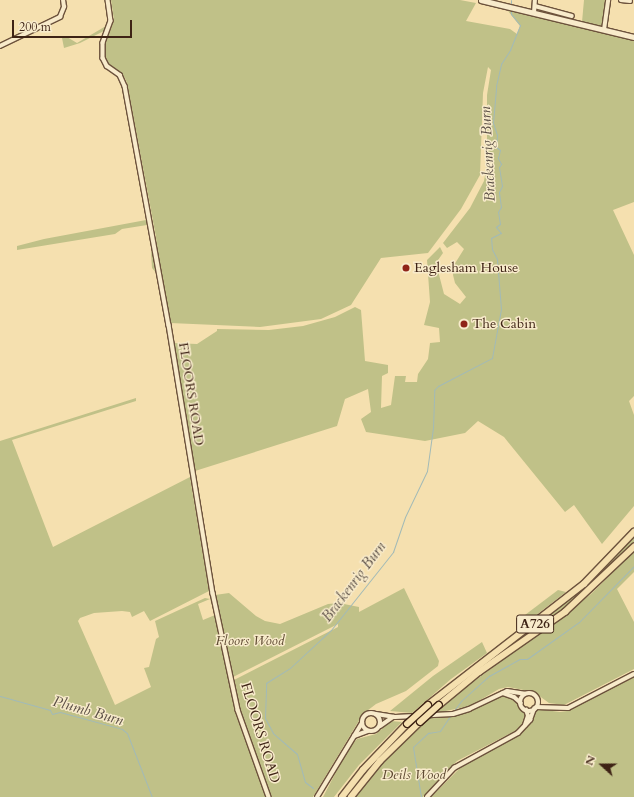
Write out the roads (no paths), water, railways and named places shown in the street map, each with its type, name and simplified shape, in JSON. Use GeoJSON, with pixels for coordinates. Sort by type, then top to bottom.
{"type":"FeatureCollection","features":[{"type":"Feature","properties":{"kind":"highway","name":"A726"},"geometry":{"type":"LineString","coordinates":[[342,797],[363,770],[407,724],[428,705],[578,588],[634,532]]}},
{"type":"Feature","properties":{"kind":"highway","name":"A726"},"geometry":{"type":"LineString","coordinates":[[351,797],[380,762],[439,705],[479,672],[565,612],[634,547]]}},
{"type":"Feature","properties":{"kind":"main road"},"geometry":{"type":"LineString","coordinates":[[481,0],[634,37]]}},
{"type":"Feature","properties":{"kind":"street"},"geometry":{"type":"LineString","coordinates":[[0,46],[60,17],[64,11],[63,0]]}},
{"type":"Feature","properties":{"kind":"street","name":"FLOORS ROAD"},"geometry":{"type":"LineString","coordinates":[[108,0],[111,21],[102,43],[103,58],[107,66],[120,75],[126,86],[169,325],[213,593],[238,710],[269,797]]}},
{"type":"Feature","properties":{"kind":"street"},"geometry":{"type":"LineString","coordinates":[[534,13],[535,0]]}},
{"type":"Feature","properties":{"kind":"street"},"geometry":{"type":"LineString","coordinates":[[604,30],[608,0]]}},
{"type":"Feature","properties":{"kind":"street"},"geometry":{"type":"LineString","coordinates":[[621,0],[630,1]]}},
{"type":"Feature","properties":{"kind":"street"},"geometry":{"type":"LineString","coordinates":[[535,6],[572,16]]}},
{"type":"Feature","properties":{"kind":"street"},"geometry":{"type":"LineString","coordinates":[[526,710],[551,707],[568,708],[634,674]]}},
{"type":"Feature","properties":{"kind":"street"},"geometry":{"type":"LineString","coordinates":[[317,797],[366,714],[395,717],[453,714],[470,709],[501,693],[512,690],[525,694],[533,693],[538,699],[551,707]]}},
{"type":"Feature","properties":{"kind":"street"},"geometry":{"type":"LineString","coordinates":[[501,693],[511,695],[521,703],[526,710],[528,716],[522,729]]}},
{"type":"Feature","properties":{"kind":"street"},"geometry":{"type":"LineString","coordinates":[[521,703],[525,694]]}},
{"type":"Feature","properties":{"kind":"street"},"geometry":{"type":"LineString","coordinates":[[427,797],[454,768],[522,729],[535,708],[538,699]]}},
{"type":"Feature","properties":{"kind":"street"},"geometry":{"type":"LineString","coordinates":[[376,714],[380,720],[378,728]]}},
{"type":"Feature","properties":{"kind":"street"},"geometry":{"type":"LineString","coordinates":[[352,737],[378,728],[385,720],[395,717]]}},
{"type":"Feature","properties":{"kind":"street"},"geometry":{"type":"LineString","coordinates":[[362,723],[369,731]]}},
{"type":"Feature","properties":{"kind":"waterway","name":"Brackenrig Burn"},"geometry":{"type":"LineString","coordinates":[[511,0],[511,5]]}},
{"type":"Feature","properties":{"kind":"waterway","name":"Brackenrig Burn"},"geometry":{"type":"LineString","coordinates":[[313,788],[305,782],[297,754],[273,733],[265,718],[266,683],[290,668],[331,630],[393,552],[405,517],[427,471],[433,428],[434,390],[438,386],[492,358],[501,309],[497,259],[492,249],[491,238],[501,233],[496,227],[500,224],[498,212],[501,207],[499,192],[502,186],[499,167],[501,164],[498,158],[500,150],[496,147],[497,135],[493,123],[496,86],[501,64],[510,50],[520,25],[511,14],[511,10]]}},
{"type":"Feature","properties":{"kind":"waterway"},"geometry":{"type":"LineString","coordinates":[[453,712],[461,701],[489,676],[520,659],[527,659],[579,622],[634,566]]}},
{"type":"Feature","properties":{"kind":"waterway","name":"Plumb Burn"},"geometry":{"type":"LineString","coordinates":[[0,696],[50,710],[52,714],[60,712],[122,729],[127,733],[152,797]]}},
{"type":"Feature","properties":{"kind":"waterway"},"geometry":{"type":"LineString","coordinates":[[421,797],[413,747],[428,733],[440,731],[450,716]]}},
{"type":"Feature","properties":{"kind":"place","name":"Eaglesham House"},"geometry":{"type":"Point","coordinates":[406,268]}},
{"type":"Feature","properties":{"kind":"place","name":"The Cabin"},"geometry":{"type":"Point","coordinates":[464,324]}},
{"type":"Feature","properties":{"kind":"park label","name":"Floors Wood"},"geometry":{"type":"Point","coordinates":[250,641]}},
{"type":"Feature","properties":{"kind":"park label","name":"Deils Wood"},"geometry":{"type":"Point","coordinates":[414,775]}}]}
